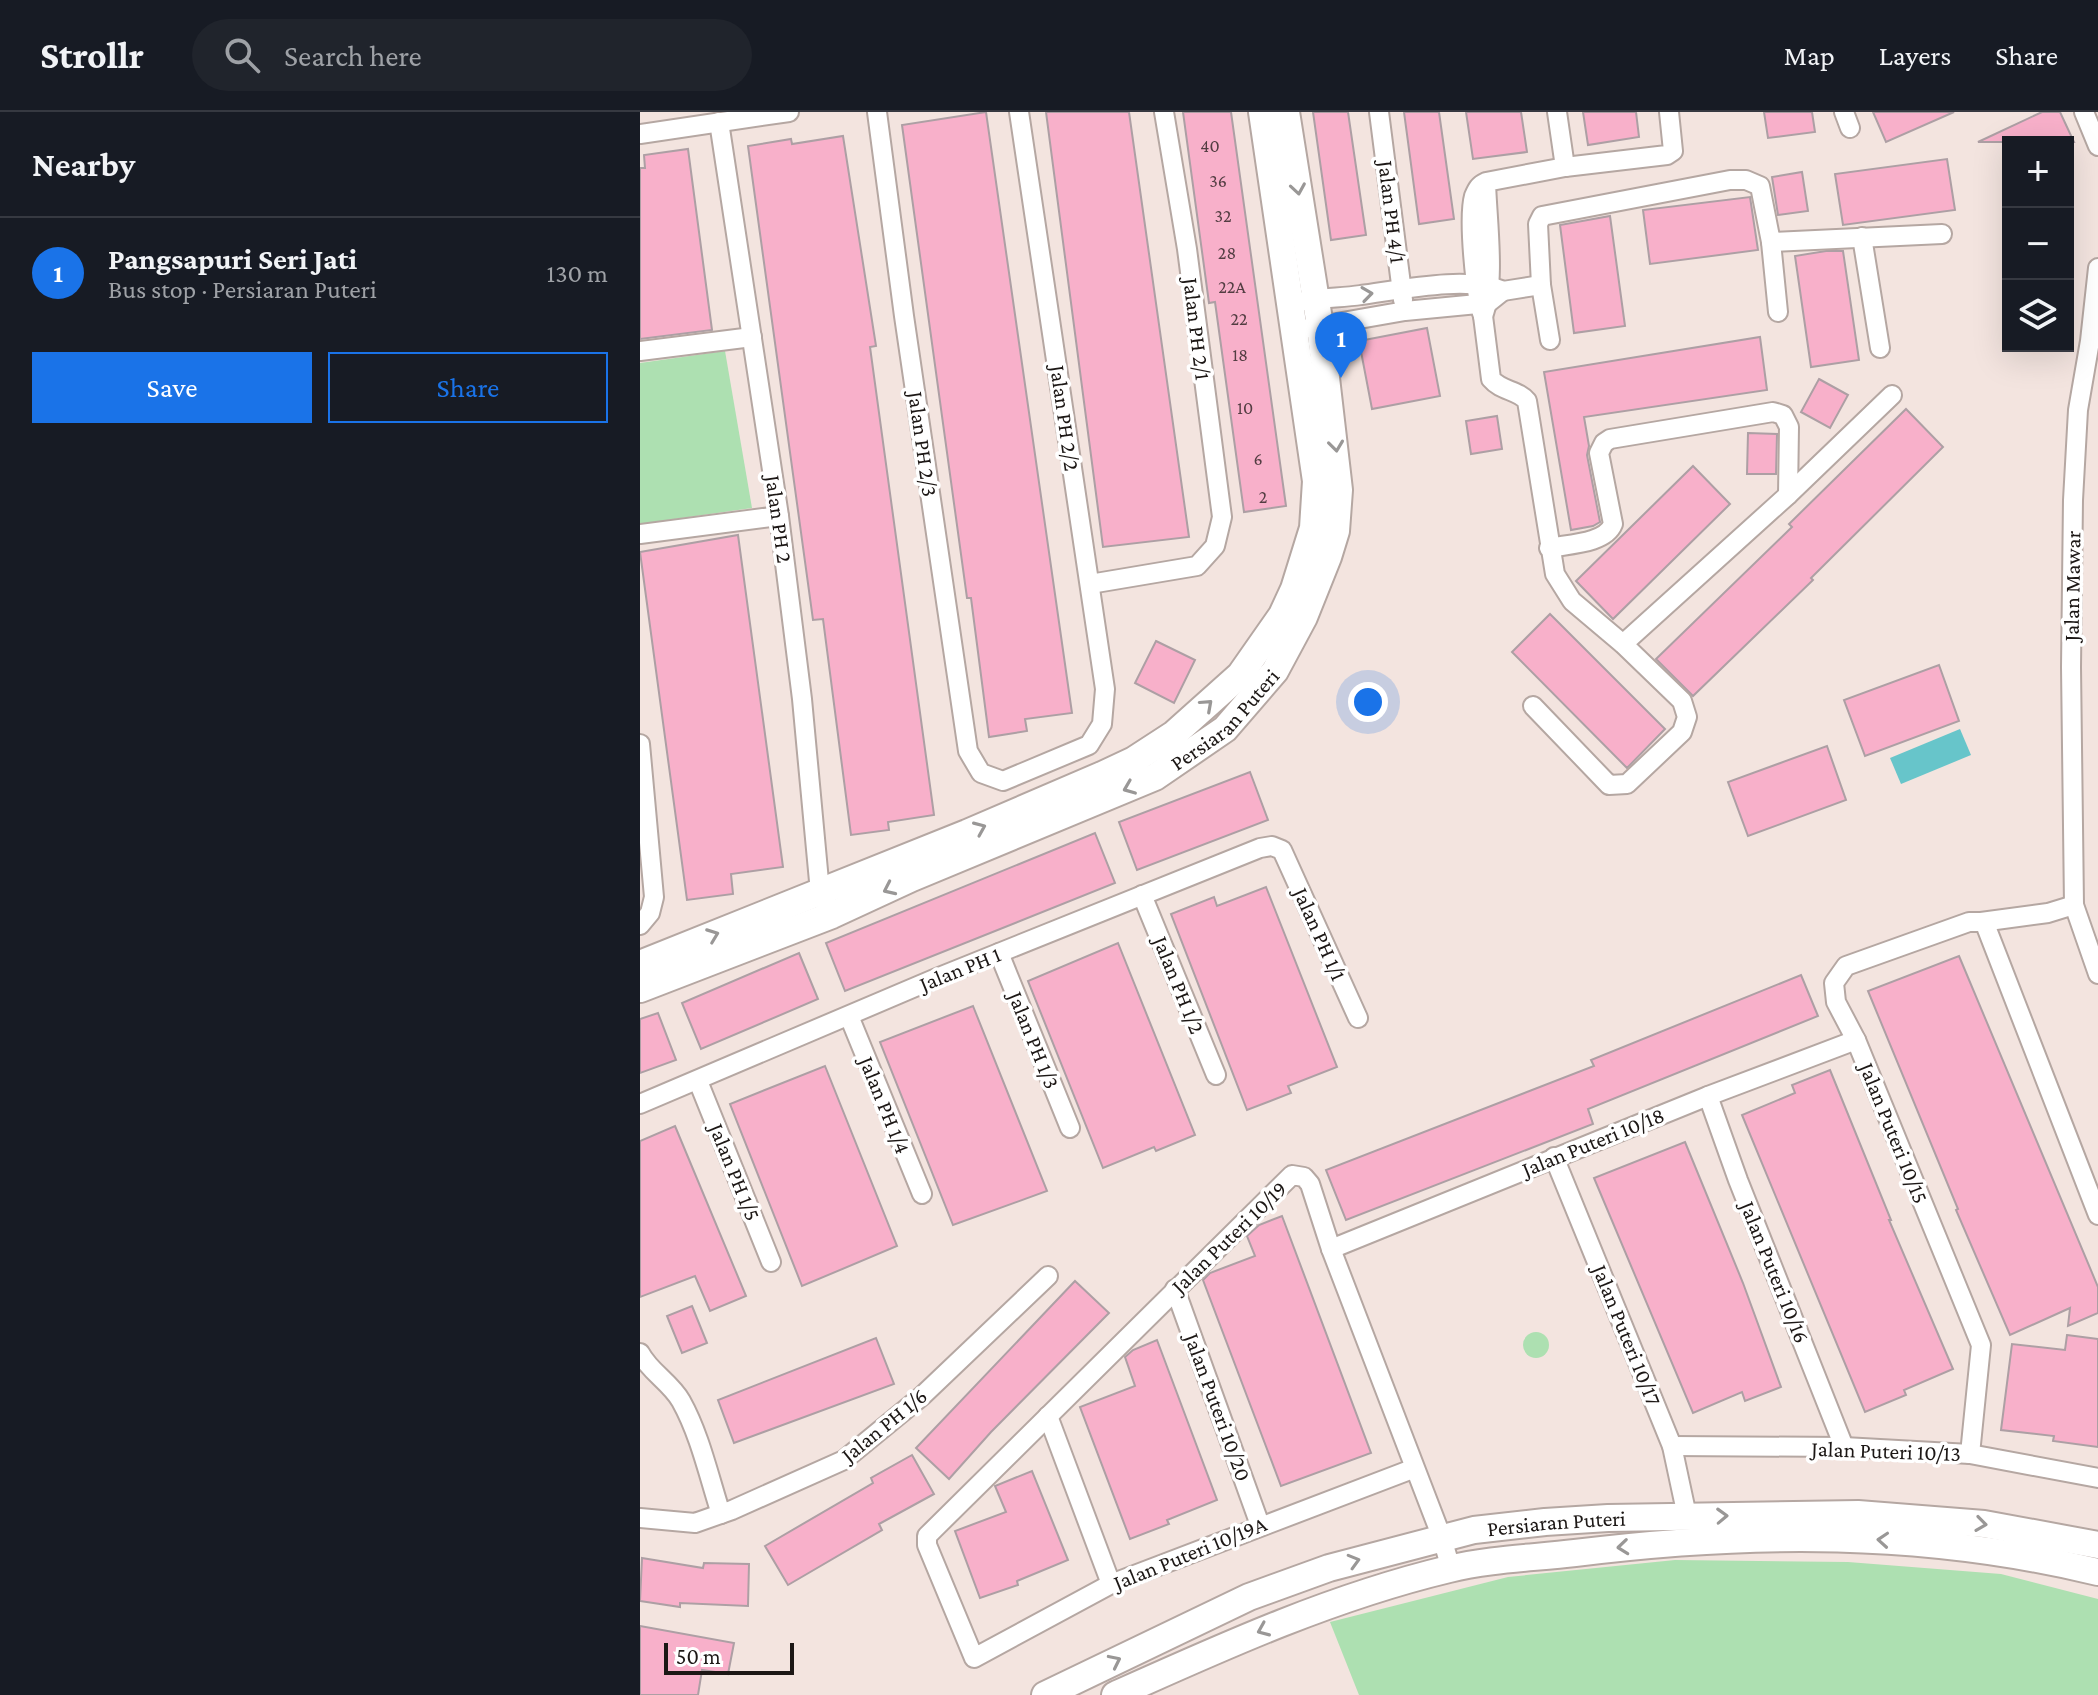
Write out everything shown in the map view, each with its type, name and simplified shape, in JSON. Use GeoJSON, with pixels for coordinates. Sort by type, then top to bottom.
{"type":"FeatureCollection","features":[{"type":"Feature","properties":{"kind":"main road","name":"Persiaran Puteri"},"geometry":{"type":"LineString","coordinates":[[640,989],[826,903],[967,833],[1134,760],[1174,734],[1240,675],[1282,615],[1294,589],[1313,528],[1316,481],[1262,112]]}},
{"type":"Feature","properties":{"kind":"main road","name":"Persiaran Puteri"},"geometry":{"type":"LineString","coordinates":[[640,964],[912,878],[1155,777],[1225,729],[1275,671],[1304,617],[1336,531],[1339,472],[1316,298],[1286,112]]}},
{"type":"Feature","properties":{"kind":"main road","name":"Persiaran Puteri"},"geometry":{"type":"LineString","coordinates":[[1045,1695],[1249,1597],[1329,1568],[1474,1530],[1545,1522],[1801,1513],[1942,1519],[2098,1545]]}},
{"type":"Feature","properties":{"kind":"main road","name":"Persiaran Puteri"},"geometry":{"type":"LineString","coordinates":[[1115,1695],[1274,1626],[1357,1596],[1451,1569],[1648,1545],[1816,1537],[1964,1546],[2050,1560],[2098,1572]]}},
{"type":"Feature","properties":{"kind":"street"},"geometry":{"type":"LineString","coordinates":[[640,134],[789,112]]}},
{"type":"Feature","properties":{"kind":"street","name":"Jalan PH 2/3"},"geometry":{"type":"LineString","coordinates":[[877,112],[968,751],[981,773],[1003,781],[1089,745],[1102,724]]}},
{"type":"Feature","properties":{"kind":"street","name":"Jalan PH 2/2"},"geometry":{"type":"LineString","coordinates":[[1019,112],[1105,689],[1102,724]]}},
{"type":"Feature","properties":{"kind":"street","name":"Jalan PH 2/1"},"geometry":{"type":"LineString","coordinates":[[1090,584],[1197,566],[1215,546],[1222,517],[1187,249],[1164,112]]}},
{"type":"Feature","properties":{"kind":"street","name":"Jalan PH 4/1"},"geometry":{"type":"LineString","coordinates":[[1379,112],[1405,311]]}},
{"type":"Feature","properties":{"kind":"street"},"geometry":{"type":"LineString","coordinates":[[1557,112],[1565,167]]}},
{"type":"Feature","properties":{"kind":"street"},"geometry":{"type":"LineString","coordinates":[[1533,706],[1609,785],[1627,784],[1682,732],[1687,717],[1682,701],[1623,644],[1572,601],[1555,574],[1527,401],[1498,387],[1491,379],[1486,297],[1473,203],[1480,184],[1486,182],[1565,167],[1667,155],[1673,151],[1669,112]]}},
{"type":"Feature","properties":{"kind":"street"},"geometry":{"type":"LineString","coordinates":[[2084,112],[2098,146]]}},
{"type":"Feature","properties":{"kind":"street","name":"Jalan PH 2"},"geometry":{"type":"LineString","coordinates":[[719,122],[779,516],[826,903]]}},
{"type":"Feature","properties":{"kind":"street"},"geometry":{"type":"LineString","coordinates":[[1550,340],[1541,285],[1538,224],[1542,216],[1730,180],[1746,180],[1760,186],[1771,242],[1778,312]]}},
{"type":"Feature","properties":{"kind":"street"},"geometry":{"type":"LineString","coordinates":[[1771,242],[1942,234]]}},
{"type":"Feature","properties":{"kind":"street"},"geometry":{"type":"LineString","coordinates":[[1862,237],[1880,348]]}},
{"type":"Feature","properties":{"kind":"street","name":"Jalan Mawar"},"geometry":{"type":"LineString","coordinates":[[2098,268],[2078,410],[2073,500],[2071,667],[2074,905],[2098,974]]}},
{"type":"Feature","properties":{"kind":"street"},"geometry":{"type":"LineString","coordinates":[[1294,331],[1541,285]]}},
{"type":"Feature","properties":{"kind":"street"},"geometry":{"type":"LineString","coordinates":[[1290,303],[1402,289],[1486,297]]}},
{"type":"Feature","properties":{"kind":"street"},"geometry":{"type":"LineString","coordinates":[[640,351],[752,337]]}},
{"type":"Feature","properties":{"kind":"street"},"geometry":{"type":"LineString","coordinates":[[1623,644],[1788,495],[1892,395]]}},
{"type":"Feature","properties":{"kind":"street"},"geometry":{"type":"LineString","coordinates":[[1549,548],[1598,538],[1610,531],[1613,524],[1599,453],[1610,439],[1773,412],[1783,415],[1789,427],[1788,495]]}},
{"type":"Feature","properties":{"kind":"street"},"geometry":{"type":"LineString","coordinates":[[640,534],[779,516]]}},
{"type":"Feature","properties":{"kind":"street"},"geometry":{"type":"LineString","coordinates":[[640,744],[654,897],[645,919]]}},
{"type":"Feature","properties":{"kind":"street","name":"Jalan PH 1"},"geometry":{"type":"LineString","coordinates":[[640,1104],[999,953],[1260,848],[1272,846],[1282,850]]}},
{"type":"Feature","properties":{"kind":"street","name":"Jalan PH 1/1"},"geometry":{"type":"LineString","coordinates":[[1282,850],[1358,1018]]}},
{"type":"Feature","properties":{"kind":"street","name":"Jalan PH 1/2"},"geometry":{"type":"LineString","coordinates":[[1142,895],[1216,1075]]}},
{"type":"Feature","properties":{"kind":"street","name":"Jalan Puteri 10/15"},"geometry":{"type":"LineString","coordinates":[[1970,1454],[1981,1345],[1856,1040],[1836,1002],[1834,983],[1846,966],[1969,922],[1984,927],[2074,905]]}},
{"type":"Feature","properties":{"kind":"street"},"geometry":{"type":"LineString","coordinates":[[1984,927],[2098,1215]]}},
{"type":"Feature","properties":{"kind":"street","name":"Jalan PH 1/3"},"geometry":{"type":"LineString","coordinates":[[999,953],[1070,1128]]}},
{"type":"Feature","properties":{"kind":"street","name":"Jalan PH 1/4"},"geometry":{"type":"LineString","coordinates":[[849,1016],[922,1194]]}},
{"type":"Feature","properties":{"kind":"street","name":"Jalan Puteri 10/18"},"geometry":{"type":"LineString","coordinates":[[1331,1249],[1554,1157],[1856,1040]]}},
{"type":"Feature","properties":{"kind":"street","name":"Jalan PH 1/5"},"geometry":{"type":"LineString","coordinates":[[698,1081],[771,1262]]}},
{"type":"Feature","properties":{"kind":"street","name":"Jalan Puteri 10/16"},"geometry":{"type":"LineString","coordinates":[[1708,1096],[1844,1447]]}},
{"type":"Feature","properties":{"kind":"street","name":"Jalan Puteri 10/17"},"geometry":{"type":"LineString","coordinates":[[1554,1157],[1672,1446],[1687,1516]]}},
{"type":"Feature","properties":{"kind":"street","name":"Jalan Puteri 10/19"},"geometry":{"type":"LineString","coordinates":[[974,1658],[927,1545],[927,1536],[1292,1175],[1304,1177],[1310,1184],[1331,1249],[1385,1384],[1451,1569]]}},
{"type":"Feature","properties":{"kind":"street","name":"Jalan PH 1/6"},"geometry":{"type":"LineString","coordinates":[[640,1518],[695,1523],[844,1460],[922,1396],[1048,1276]]}},
{"type":"Feature","properties":{"kind":"street","name":"Jalan Puteri 10/20"},"geometry":{"type":"LineString","coordinates":[[1175,1289],[1260,1525]]}},
{"type":"Feature","properties":{"kind":"street"},"geometry":{"type":"LineString","coordinates":[[643,1358],[680,1399],[702,1453],[721,1514]]}},
{"type":"Feature","properties":{"kind":"street"},"geometry":{"type":"LineString","coordinates":[[1048,1416],[1111,1584]]}},
{"type":"Feature","properties":{"kind":"street","name":"Jalan Puteri 10/13"},"geometry":{"type":"LineString","coordinates":[[1672,1446],[1844,1447],[1970,1454],[2098,1478]]}},
{"type":"Feature","properties":{"kind":"street","name":"Jalan Puteri 10/19A"},"geometry":{"type":"LineString","coordinates":[[974,1658],[1111,1584],[1415,1468]]}},
{"type":"Feature","properties":{"kind":"green space"},"geometry":{"type":"Polygon","coordinates":[[[725,351],[752,508],[640,524],[640,363],[725,351]]]}},
{"type":"Feature","properties":{"kind":"green space"},"geometry":{"type":"Polygon","coordinates":[[[1536,1332],[1545,1336],[1549,1345],[1545,1354],[1536,1358],[1527,1354],[1523,1345],[1527,1336],[1536,1332]]]}},
{"type":"Feature","properties":{"kind":"green space"},"geometry":{"type":"Polygon","coordinates":[[[1675,1560],[1848,1562],[2001,1574],[2098,1599],[2098,1695],[1359,1695],[1330,1622],[1508,1577],[1675,1560]]]}},
{"type":"Feature","properties":{"kind":"water"},"geometry":{"type":"Polygon","coordinates":[[[1960,729],[1971,755],[1901,784],[1890,758],[1960,729]]]}},
{"type":"Feature","properties":{"kind":"building"},"geometry":{"type":"Polygon","coordinates":[[[986,112],[1072,713],[1025,719],[1027,731],[989,737],[902,125],[986,112]]]}},
{"type":"Feature","properties":{"kind":"building"},"geometry":{"type":"Polygon","coordinates":[[[1046,112],[1129,112],[1189,537],[1103,547],[1046,112]]]}},
{"type":"Feature","properties":{"kind":"building"},"geometry":{"type":"Polygon","coordinates":[[[1183,112],[1231,112],[1286,506],[1244,512],[1215,302],[1209,303],[1183,112]]]}},
{"type":"Feature","properties":{"kind":"building"},"geometry":{"type":"Polygon","coordinates":[[[1313,112],[1348,112],[1366,235],[1331,240],[1313,112]]]}},
{"type":"Feature","properties":{"kind":"building"},"geometry":{"type":"Polygon","coordinates":[[[1404,112],[1439,112],[1454,219],[1419,224],[1404,112]]]}},
{"type":"Feature","properties":{"kind":"building"},"geometry":{"type":"Polygon","coordinates":[[[1466,112],[1521,112],[1527,152],[1473,159],[1466,112]]]}},
{"type":"Feature","properties":{"kind":"building"},"geometry":{"type":"Polygon","coordinates":[[[1583,112],[1636,112],[1639,137],[1588,145],[1583,112]]]}},
{"type":"Feature","properties":{"kind":"building"},"geometry":{"type":"Polygon","coordinates":[[[1764,112],[1812,112],[1815,132],[1768,138],[1764,112]]]}},
{"type":"Feature","properties":{"kind":"building"},"geometry":{"type":"Polygon","coordinates":[[[1873,112],[1954,112],[1886,142],[1873,112]]]}},
{"type":"Feature","properties":{"kind":"building"},"geometry":{"type":"Polygon","coordinates":[[[2042,112],[2060,112],[2071,136],[2002,136],[2002,142],[1978,142],[2042,112]]]}},
{"type":"Feature","properties":{"kind":"building"},"geometry":{"type":"Polygon","coordinates":[[[843,136],[876,346],[870,347],[934,815],[888,822],[889,830],[851,835],[823,619],[813,620],[748,146],[791,139],[792,144],[843,136]]]}},
{"type":"Feature","properties":{"kind":"building"},"geometry":{"type":"Polygon","coordinates":[[[688,149],[712,330],[640,339],[640,168],[645,168],[644,155],[688,149]]]}},
{"type":"Feature","properties":{"kind":"building"},"geometry":{"type":"Polygon","coordinates":[[[1947,159],[1955,210],[1843,225],[1835,174],[1947,159]]]}},
{"type":"Feature","properties":{"kind":"building"},"geometry":{"type":"Polygon","coordinates":[[[1802,172],[1808,211],[1778,215],[1772,177],[1802,172]]]}},
{"type":"Feature","properties":{"kind":"building"},"geometry":{"type":"Polygon","coordinates":[[[1750,197],[1758,250],[1650,264],[1643,210],[1750,197]]]}},
{"type":"Feature","properties":{"kind":"building"},"geometry":{"type":"Polygon","coordinates":[[[1610,216],[1625,326],[1574,333],[1560,225],[1610,216]]]}},
{"type":"Feature","properties":{"kind":"building"},"geometry":{"type":"Polygon","coordinates":[[[1843,251],[1859,360],[1811,367],[1795,256],[1843,251]]]}},
{"type":"Feature","properties":{"kind":"building"},"geometry":{"type":"Polygon","coordinates":[[[1427,328],[1440,396],[1372,409],[1359,341],[1427,328]]]}},
{"type":"Feature","properties":{"kind":"building"},"geometry":{"type":"Polygon","coordinates":[[[1760,337],[1767,390],[1584,417],[1589,446],[1587,455],[1600,522],[1571,530],[1544,372],[1760,337]]]}},
{"type":"Feature","properties":{"kind":"building"},"geometry":{"type":"Polygon","coordinates":[[[1819,379],[1848,395],[1830,428],[1801,412],[1819,379]]]}},
{"type":"Feature","properties":{"kind":"building"},"geometry":{"type":"Polygon","coordinates":[[[1906,409],[1943,447],[1811,578],[1813,580],[1693,696],[1656,659],[1792,527],[1789,524],[1906,409]]]}},
{"type":"Feature","properties":{"kind":"building"},"geometry":{"type":"Polygon","coordinates":[[[1497,416],[1502,449],[1471,454],[1466,421],[1497,416]]]}},
{"type":"Feature","properties":{"kind":"building"},"geometry":{"type":"Polygon","coordinates":[[[1748,433],[1777,434],[1776,474],[1747,474],[1748,433]]]}},
{"type":"Feature","properties":{"kind":"building"},"geometry":{"type":"Polygon","coordinates":[[[1693,466],[1730,504],[1613,619],[1576,581],[1693,466]]]}},
{"type":"Feature","properties":{"kind":"building"},"geometry":{"type":"Polygon","coordinates":[[[738,535],[783,867],[731,874],[733,894],[687,900],[640,552],[738,535]]]}},
{"type":"Feature","properties":{"kind":"building"},"geometry":{"type":"Polygon","coordinates":[[[1550,614],[1665,729],[1627,768],[1512,652],[1550,614]]]}},
{"type":"Feature","properties":{"kind":"building"},"geometry":{"type":"Polygon","coordinates":[[[1156,641],[1195,660],[1174,703],[1135,683],[1156,641]]]}},
{"type":"Feature","properties":{"kind":"building"},"geometry":{"type":"Polygon","coordinates":[[[1939,665],[1959,721],[1865,756],[1844,700],[1939,665]]]}},
{"type":"Feature","properties":{"kind":"building"},"geometry":{"type":"Polygon","coordinates":[[[1827,746],[1846,800],[1748,836],[1728,782],[1827,746]]]}},
{"type":"Feature","properties":{"kind":"building"},"geometry":{"type":"Polygon","coordinates":[[[1250,772],[1268,820],[1137,870],[1119,822],[1250,772]]]}},
{"type":"Feature","properties":{"kind":"building"},"geometry":{"type":"Polygon","coordinates":[[[1095,833],[1115,883],[845,991],[826,943],[1095,833]]]}},
{"type":"Feature","properties":{"kind":"building"},"geometry":{"type":"Polygon","coordinates":[[[1266,887],[1337,1067],[1288,1086],[1291,1093],[1247,1110],[1171,914],[1214,897],[1217,906],[1266,887]]]}},
{"type":"Feature","properties":{"kind":"building"},"geometry":{"type":"Polygon","coordinates":[[[1118,943],[1195,1135],[1156,1151],[1154,1147],[1103,1168],[1028,981],[1118,943]]]}},
{"type":"Feature","properties":{"kind":"building"},"geometry":{"type":"Polygon","coordinates":[[[799,953],[818,999],[701,1049],[682,1003],[799,953]]]}},
{"type":"Feature","properties":{"kind":"building"},"geometry":{"type":"Polygon","coordinates":[[[1959,956],[2098,1287],[2098,1313],[2068,1326],[2070,1308],[2010,1335],[1868,991],[1959,956]]]}},
{"type":"Feature","properties":{"kind":"building"},"geometry":{"type":"Polygon","coordinates":[[[1801,975],[1818,1016],[1588,1109],[1593,1124],[1346,1220],[1326,1170],[1594,1066],[1591,1060],[1801,975]]]}},
{"type":"Feature","properties":{"kind":"building"},"geometry":{"type":"Polygon","coordinates":[[[973,1006],[1047,1191],[953,1225],[880,1042],[973,1006]]]}},
{"type":"Feature","properties":{"kind":"building"},"geometry":{"type":"Polygon","coordinates":[[[658,1013],[676,1060],[640,1073],[640,1019],[658,1013]]]}},
{"type":"Feature","properties":{"kind":"building"},"geometry":{"type":"Polygon","coordinates":[[[825,1066],[897,1246],[802,1286],[730,1104],[825,1066]]]}},
{"type":"Feature","properties":{"kind":"building"},"geometry":{"type":"Polygon","coordinates":[[[1830,1070],[1889,1220],[1953,1369],[1904,1390],[1906,1395],[1865,1412],[1742,1115],[1795,1093],[1792,1085],[1830,1070]]]}},
{"type":"Feature","properties":{"kind":"building"},"geometry":{"type":"Polygon","coordinates":[[[675,1126],[746,1296],[710,1311],[695,1276],[640,1297],[640,1141],[675,1126]]]}},
{"type":"Feature","properties":{"kind":"building"},"geometry":{"type":"Polygon","coordinates":[[[1685,1142],[1743,1283],[1781,1387],[1745,1401],[1742,1392],[1693,1413],[1594,1178],[1685,1142]]]}},
{"type":"Feature","properties":{"kind":"building"},"geometry":{"type":"Polygon","coordinates":[[[1282,1216],[1371,1453],[1281,1486],[1203,1280],[1210,1273],[1255,1256],[1247,1236],[1259,1225],[1282,1216]]]}},
{"type":"Feature","properties":{"kind":"building"},"geometry":{"type":"Polygon","coordinates":[[[1075,1281],[1109,1313],[949,1479],[916,1448],[1075,1281]]]}},
{"type":"Feature","properties":{"kind":"building"},"geometry":{"type":"Polygon","coordinates":[[[692,1306],[707,1343],[682,1353],[667,1316],[692,1306]]]}},
{"type":"Feature","properties":{"kind":"building"},"geometry":{"type":"Polygon","coordinates":[[[2067,1335],[2098,1339],[2098,1447],[2053,1441],[2054,1436],[2001,1430],[2012,1344],[2065,1350],[2067,1335]]]}},
{"type":"Feature","properties":{"kind":"building"},"geometry":{"type":"Polygon","coordinates":[[[876,1338],[894,1384],[734,1443],[718,1400],[876,1338]]]}},
{"type":"Feature","properties":{"kind":"building"},"geometry":{"type":"Polygon","coordinates":[[[1157,1340],[1217,1500],[1130,1539],[1080,1407],[1135,1386],[1125,1357],[1133,1350],[1157,1340]]]}},
{"type":"Feature","properties":{"kind":"building"},"geometry":{"type":"Polygon","coordinates":[[[912,1455],[934,1494],[879,1524],[882,1530],[788,1585],[765,1546],[873,1483],[871,1478],[912,1455]]]}},
{"type":"Feature","properties":{"kind":"building"},"geometry":{"type":"Polygon","coordinates":[[[1032,1471],[1068,1560],[1017,1581],[1018,1585],[980,1598],[955,1531],[1006,1512],[995,1486],[1032,1471]]]}},
{"type":"Feature","properties":{"kind":"building"},"geometry":{"type":"Polygon","coordinates":[[[642,1558],[703,1568],[704,1563],[749,1564],[748,1606],[680,1603],[680,1607],[640,1601],[642,1558]]]}},
{"type":"Feature","properties":{"kind":"building"},"geometry":{"type":"Polygon","coordinates":[[[640,1626],[734,1643],[728,1674],[702,1670],[698,1695],[640,1695],[640,1626]]]}},
{"type":"Feature","properties":{"kind":"place","name":"Pangsapuri Seri Jati"},"geometry":{"type":"Point","coordinates":[1341,378]}}]}
